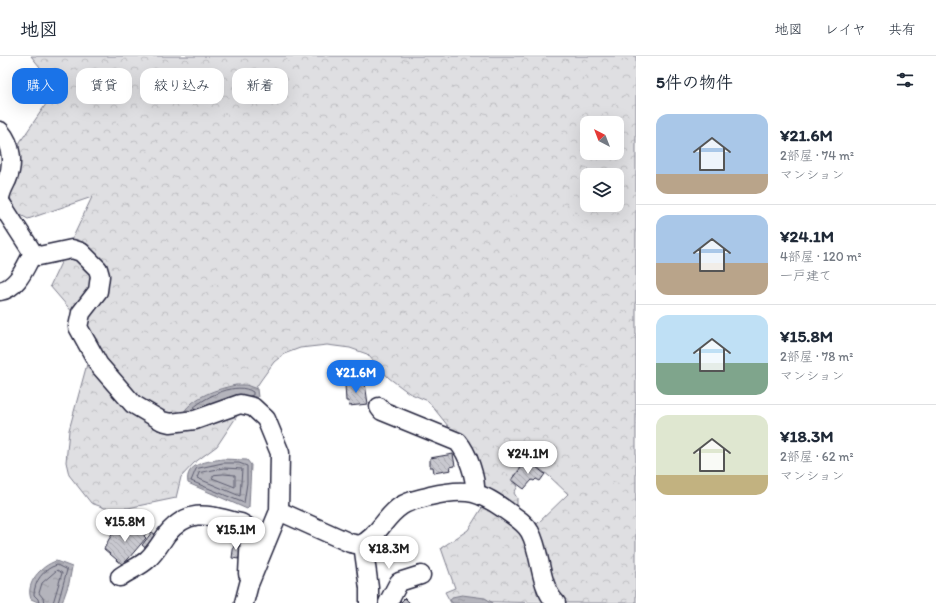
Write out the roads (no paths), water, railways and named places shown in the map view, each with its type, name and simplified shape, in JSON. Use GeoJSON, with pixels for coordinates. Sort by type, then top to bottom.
{"type":"FeatureCollection","features":[{"type":"Feature","properties":{"kind":"street"},"geometry":{"type":"LineString","coordinates":[[0,132],[9,147],[11,158],[10,172],[0,198]]}},
{"type":"Feature","properties":{"kind":"street"},"geometry":{"type":"LineString","coordinates":[[0,202],[33,253],[39,256],[72,249],[81,252],[98,269],[100,276],[98,291],[81,313],[78,327],[99,365],[133,404],[170,423],[195,420],[240,404],[253,407],[266,419],[280,453],[279,511],[249,584],[244,603]]}},
{"type":"Feature","properties":{"kind":"street"},"geometry":{"type":"LineString","coordinates":[[0,291],[7,290],[15,283],[33,253]]}},
{"type":"Feature","properties":{"kind":"street"},"geometry":{"type":"LineString","coordinates":[[379,407],[382,411],[458,442],[464,452],[472,472],[476,486],[475,492]]}},
{"type":"Feature","properties":{"kind":"street"},"geometry":{"type":"LineString","coordinates":[[279,511],[350,544],[360,545],[374,535],[395,510],[408,502],[444,493],[464,491],[475,492],[505,509],[529,529],[546,588],[556,603]]}},
{"type":"Feature","properties":{"kind":"street"},"geometry":{"type":"LineString","coordinates":[[120,577],[141,565],[149,558],[174,527],[186,518],[198,515],[241,523],[249,529],[249,584]]}},
{"type":"Feature","properties":{"kind":"street"},"geometry":{"type":"LineString","coordinates":[[363,544],[369,588],[369,603]]}},
{"type":"Feature","properties":{"kind":"street"},"geometry":{"type":"LineString","coordinates":[[388,603],[399,582],[421,575]]}},
{"type":"Feature","properties":{"kind":"water"},"geometry":{"type":"Polygon","coordinates":[[[236,385],[246,385],[257,389],[258,397],[250,401],[183,413],[193,402],[206,394],[236,385]]]}},
{"type":"Feature","properties":{"kind":"water"},"geometry":{"type":"Polygon","coordinates":[[[223,459],[247,460],[251,465],[249,507],[247,509],[188,483],[188,476],[194,467],[205,462],[223,459]]]}},
{"type":"Feature","properties":{"kind":"water"},"geometry":{"type":"Polygon","coordinates":[[[56,561],[72,567],[69,583],[62,603],[40,603],[31,599],[30,587],[32,581],[40,571],[50,563],[56,561]]]}},
{"type":"Feature","properties":{"kind":"water"},"geometry":{"type":"Polygon","coordinates":[[[462,595],[485,598],[493,603],[453,603],[450,601],[452,597],[462,595]]]}}]}
